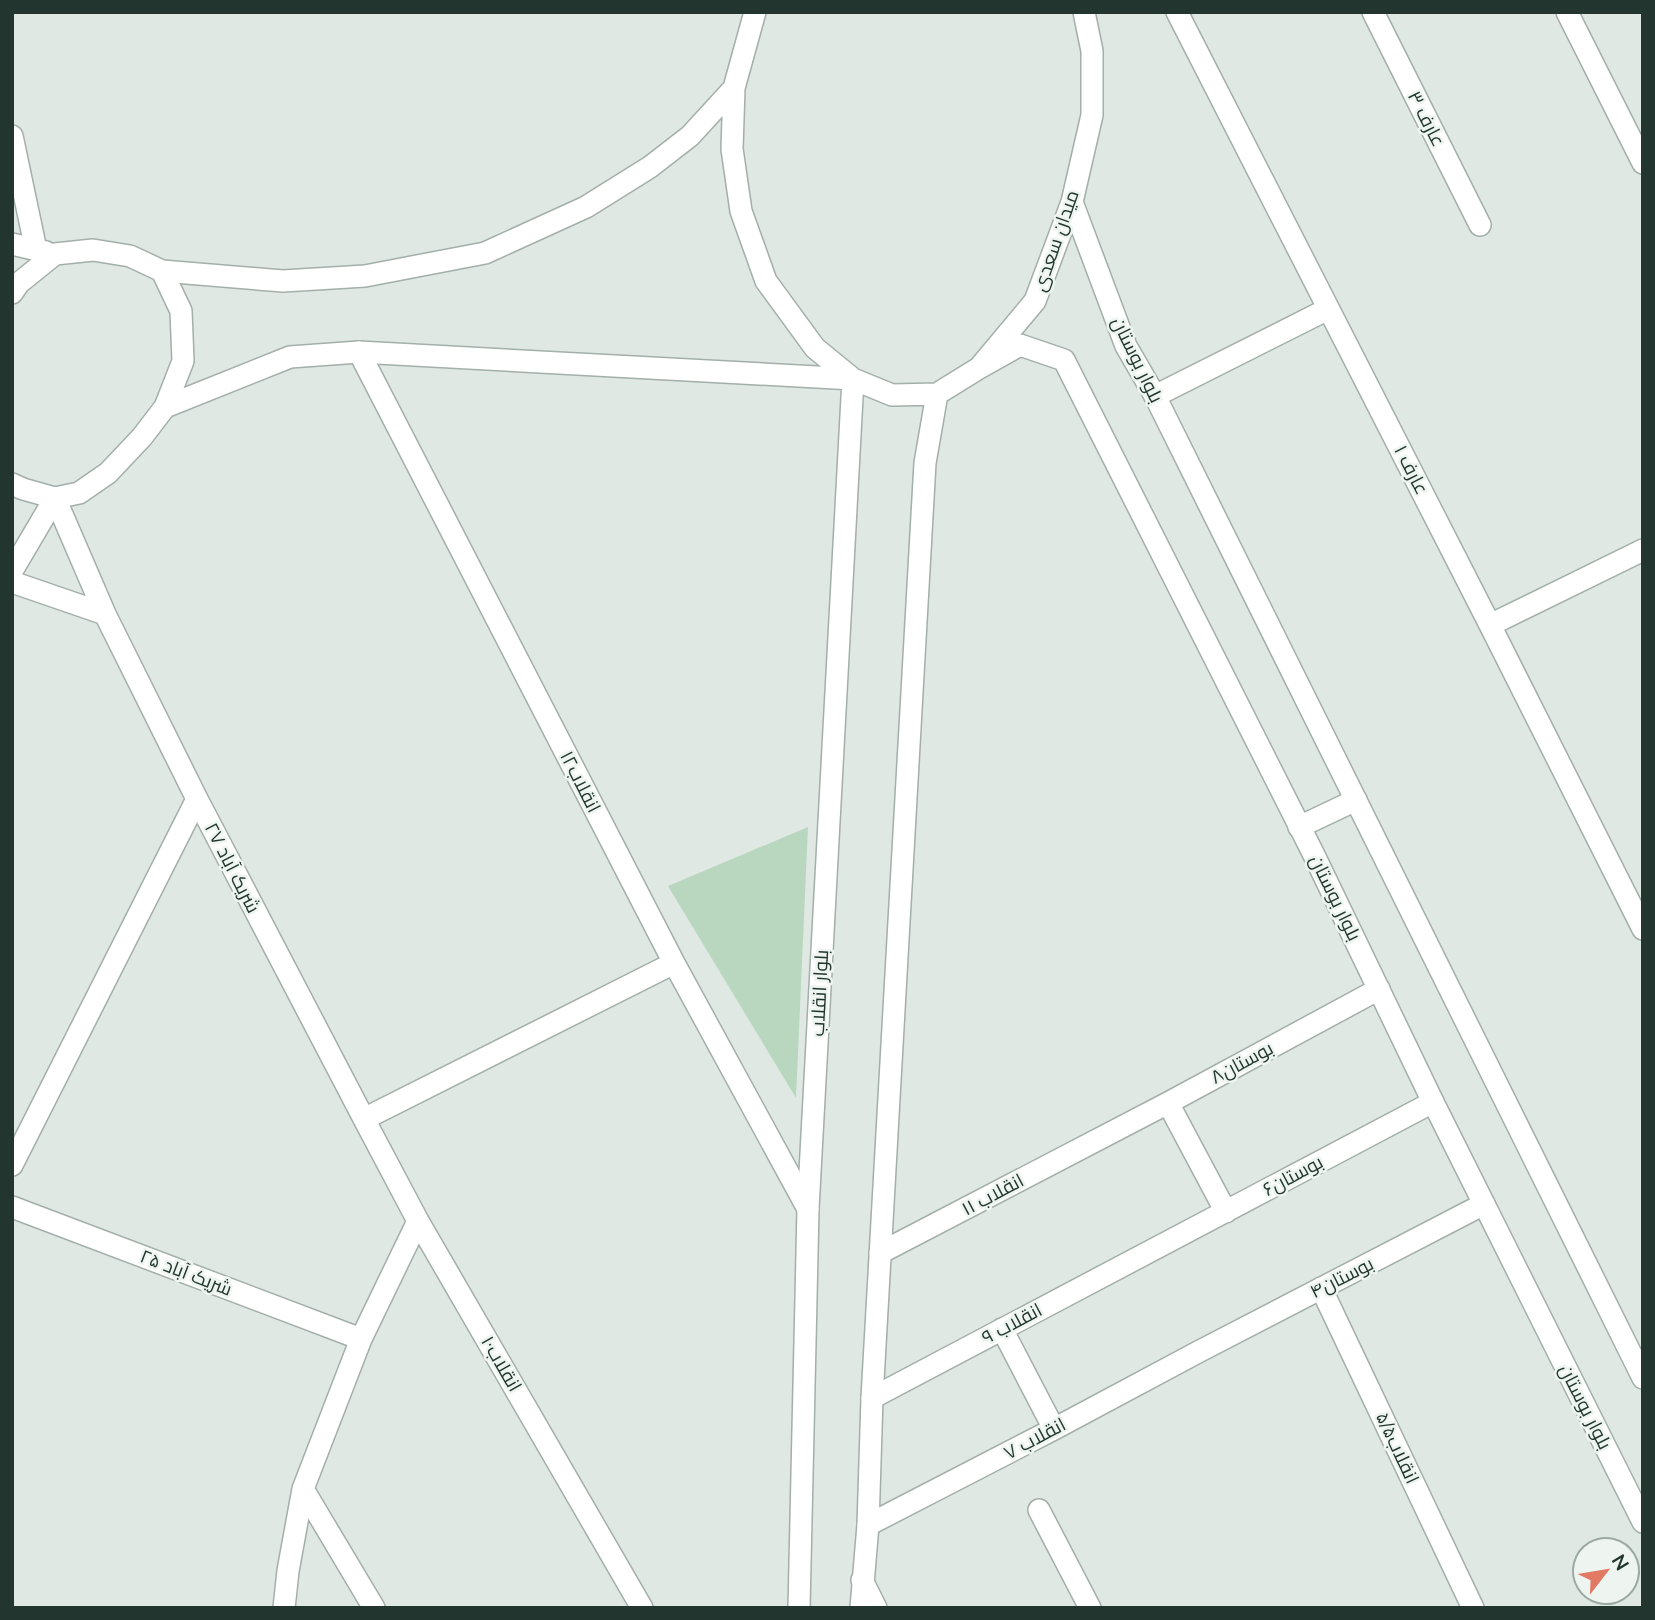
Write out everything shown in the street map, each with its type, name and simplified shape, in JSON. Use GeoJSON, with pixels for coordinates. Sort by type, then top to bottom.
{"type":"FeatureCollection","features":[{"type":"Feature","properties":{"kind":"street"},"geometry":{"type":"LineString","coordinates":[[755,12],[734,88],[732,149],[741,211],[766,281],[814,348],[853,379],[892,395],[937,394],[925,463],[872,1398],[869,1525],[860,1608]]}},
{"type":"Feature","properties":{"kind":"street","name":"میدان سعدی"},"geometry":{"type":"LineString","coordinates":[[937,394],[979,368],[1035,301],[1072,202],[1092,115],[1092,51],[1084,12]]}},
{"type":"Feature","properties":{"kind":"street","name":"عارف ۱"},"geometry":{"type":"LineString","coordinates":[[1177,12],[1643,929]]}},
{"type":"Feature","properties":{"kind":"street","name":"عارف ۳"},"geometry":{"type":"LineString","coordinates":[[1373,12],[1480,225]]}},
{"type":"Feature","properties":{"kind":"street"},"geometry":{"type":"LineString","coordinates":[[1567,12],[1643,163]]}},
{"type":"Feature","properties":{"kind":"street"},"geometry":{"type":"LineString","coordinates":[[12,244],[46,252],[93,250],[130,256],[162,271],[283,281],[365,276],[485,253],[586,207],[650,167],[690,136],[734,88]]}},
{"type":"Feature","properties":{"kind":"street"},"geometry":{"type":"LineString","coordinates":[[12,136],[46,252]]}},
{"type":"Feature","properties":{"kind":"street","name":"بلوار بوستان"},"geometry":{"type":"LineString","coordinates":[[1072,202],[1126,346],[1155,396],[1643,1378]]}},
{"type":"Feature","properties":{"kind":"street"},"geometry":{"type":"LineString","coordinates":[[12,293],[46,252]]}},
{"type":"Feature","properties":{"kind":"street"},"geometry":{"type":"LineString","coordinates":[[12,484],[55,498],[79,493],[108,472],[165,407],[183,361],[181,311],[162,271]]}},
{"type":"Feature","properties":{"kind":"street"},"geometry":{"type":"LineString","coordinates":[[1155,396],[1328,309]]}},
{"type":"Feature","properties":{"kind":"street","name":"بلوار بوستان"},"geometry":{"type":"LineString","coordinates":[[979,368],[1020,345],[1064,360],[1320,867],[1433,1102],[1643,1522]]}},
{"type":"Feature","properties":{"kind":"street"},"geometry":{"type":"LineString","coordinates":[[165,407],[290,356],[359,352],[853,379]]}},
{"type":"Feature","properties":{"kind":"street","name":"انقلاب۱۲"},"geometry":{"type":"LineString","coordinates":[[359,352],[674,963],[808,1209]]}},
{"type":"Feature","properties":{"kind":"street","name":"بلوار انقلاب"},"geometry":{"type":"LineString","coordinates":[[799,1608],[808,1209],[853,379]]}},
{"type":"Feature","properties":{"kind":"street"},"geometry":{"type":"LineString","coordinates":[[12,571],[55,498]]}},
{"type":"Feature","properties":{"kind":"street","name":"شریک آباد ۲۷"},"geometry":{"type":"LineString","coordinates":[[55,498],[105,614],[197,799],[364,1119]]}},
{"type":"Feature","properties":{"kind":"street"},"geometry":{"type":"LineString","coordinates":[[1490,625],[1643,550]]}},
{"type":"Feature","properties":{"kind":"street"},"geometry":{"type":"LineString","coordinates":[[12,582],[105,614]]}},
{"type":"Feature","properties":{"kind":"street"},"geometry":{"type":"LineString","coordinates":[[12,1165],[197,799]]}},
{"type":"Feature","properties":{"kind":"street"},"geometry":{"type":"LineString","coordinates":[[1299,828],[1356,800]]}},
{"type":"Feature","properties":{"kind":"street"},"geometry":{"type":"LineString","coordinates":[[364,1119],[674,963]]}},
{"type":"Feature","properties":{"kind":"street","name":"بوستان۸"},"geometry":{"type":"LineString","coordinates":[[1105,1136],[1379,989]]}},
{"type":"Feature","properties":{"kind":"street","name":"بوستان۶"},"geometry":{"type":"LineString","coordinates":[[1152,1250],[1433,1102]]}},
{"type":"Feature","properties":{"kind":"street"},"geometry":{"type":"LineString","coordinates":[[1168,1103],[1226,1212]]}},
{"type":"Feature","properties":{"kind":"street","name":"انقلاب۱۰"},"geometry":{"type":"LineString","coordinates":[[364,1119],[418,1221],[642,1608]]}},
{"type":"Feature","properties":{"kind":"street","name":"انقلاب ۱۱"},"geometry":{"type":"LineString","coordinates":[[880,1253],[1105,1136]]}},
{"type":"Feature","properties":{"kind":"street","name":"بوستان۴"},"geometry":{"type":"LineString","coordinates":[[1200,1351],[1484,1204]]}},
{"type":"Feature","properties":{"kind":"street","name":"شریک آباد ۲۵"},"geometry":{"type":"LineString","coordinates":[[12,1208],[361,1339]]}},
{"type":"Feature","properties":{"kind":"street"},"geometry":{"type":"LineString","coordinates":[[284,1608],[303,1489],[361,1339],[418,1221]]}},
{"type":"Feature","properties":{"kind":"street","name":"انقلاب ۹"},"geometry":{"type":"LineString","coordinates":[[872,1398],[1152,1250]]}},
{"type":"Feature","properties":{"kind":"street","name":"انقلاب۵/۵"},"geometry":{"type":"LineString","coordinates":[[1321,1289],[1473,1608]]}},
{"type":"Feature","properties":{"kind":"street"},"geometry":{"type":"LineString","coordinates":[[1002,1329],[1054,1429]]}},
{"type":"Feature","properties":{"kind":"street","name":"انقلاب ۷"},"geometry":{"type":"LineString","coordinates":[[869,1525],[1200,1351]]}},
{"type":"Feature","properties":{"kind":"street"},"geometry":{"type":"LineString","coordinates":[[303,1489],[374,1608]]}},
{"type":"Feature","properties":{"kind":"street"},"geometry":{"type":"LineString","coordinates":[[1039,1510],[1090,1608]]}},
{"type":"Feature","properties":{"kind":"street"},"geometry":{"type":"LineString","coordinates":[[862,1580],[876,1608]]}},
{"type":"Feature","properties":{"kind":"green space"},"geometry":{"type":"Polygon","coordinates":[[[808,827],[796,1098],[668,886],[808,827]]]}}]}
